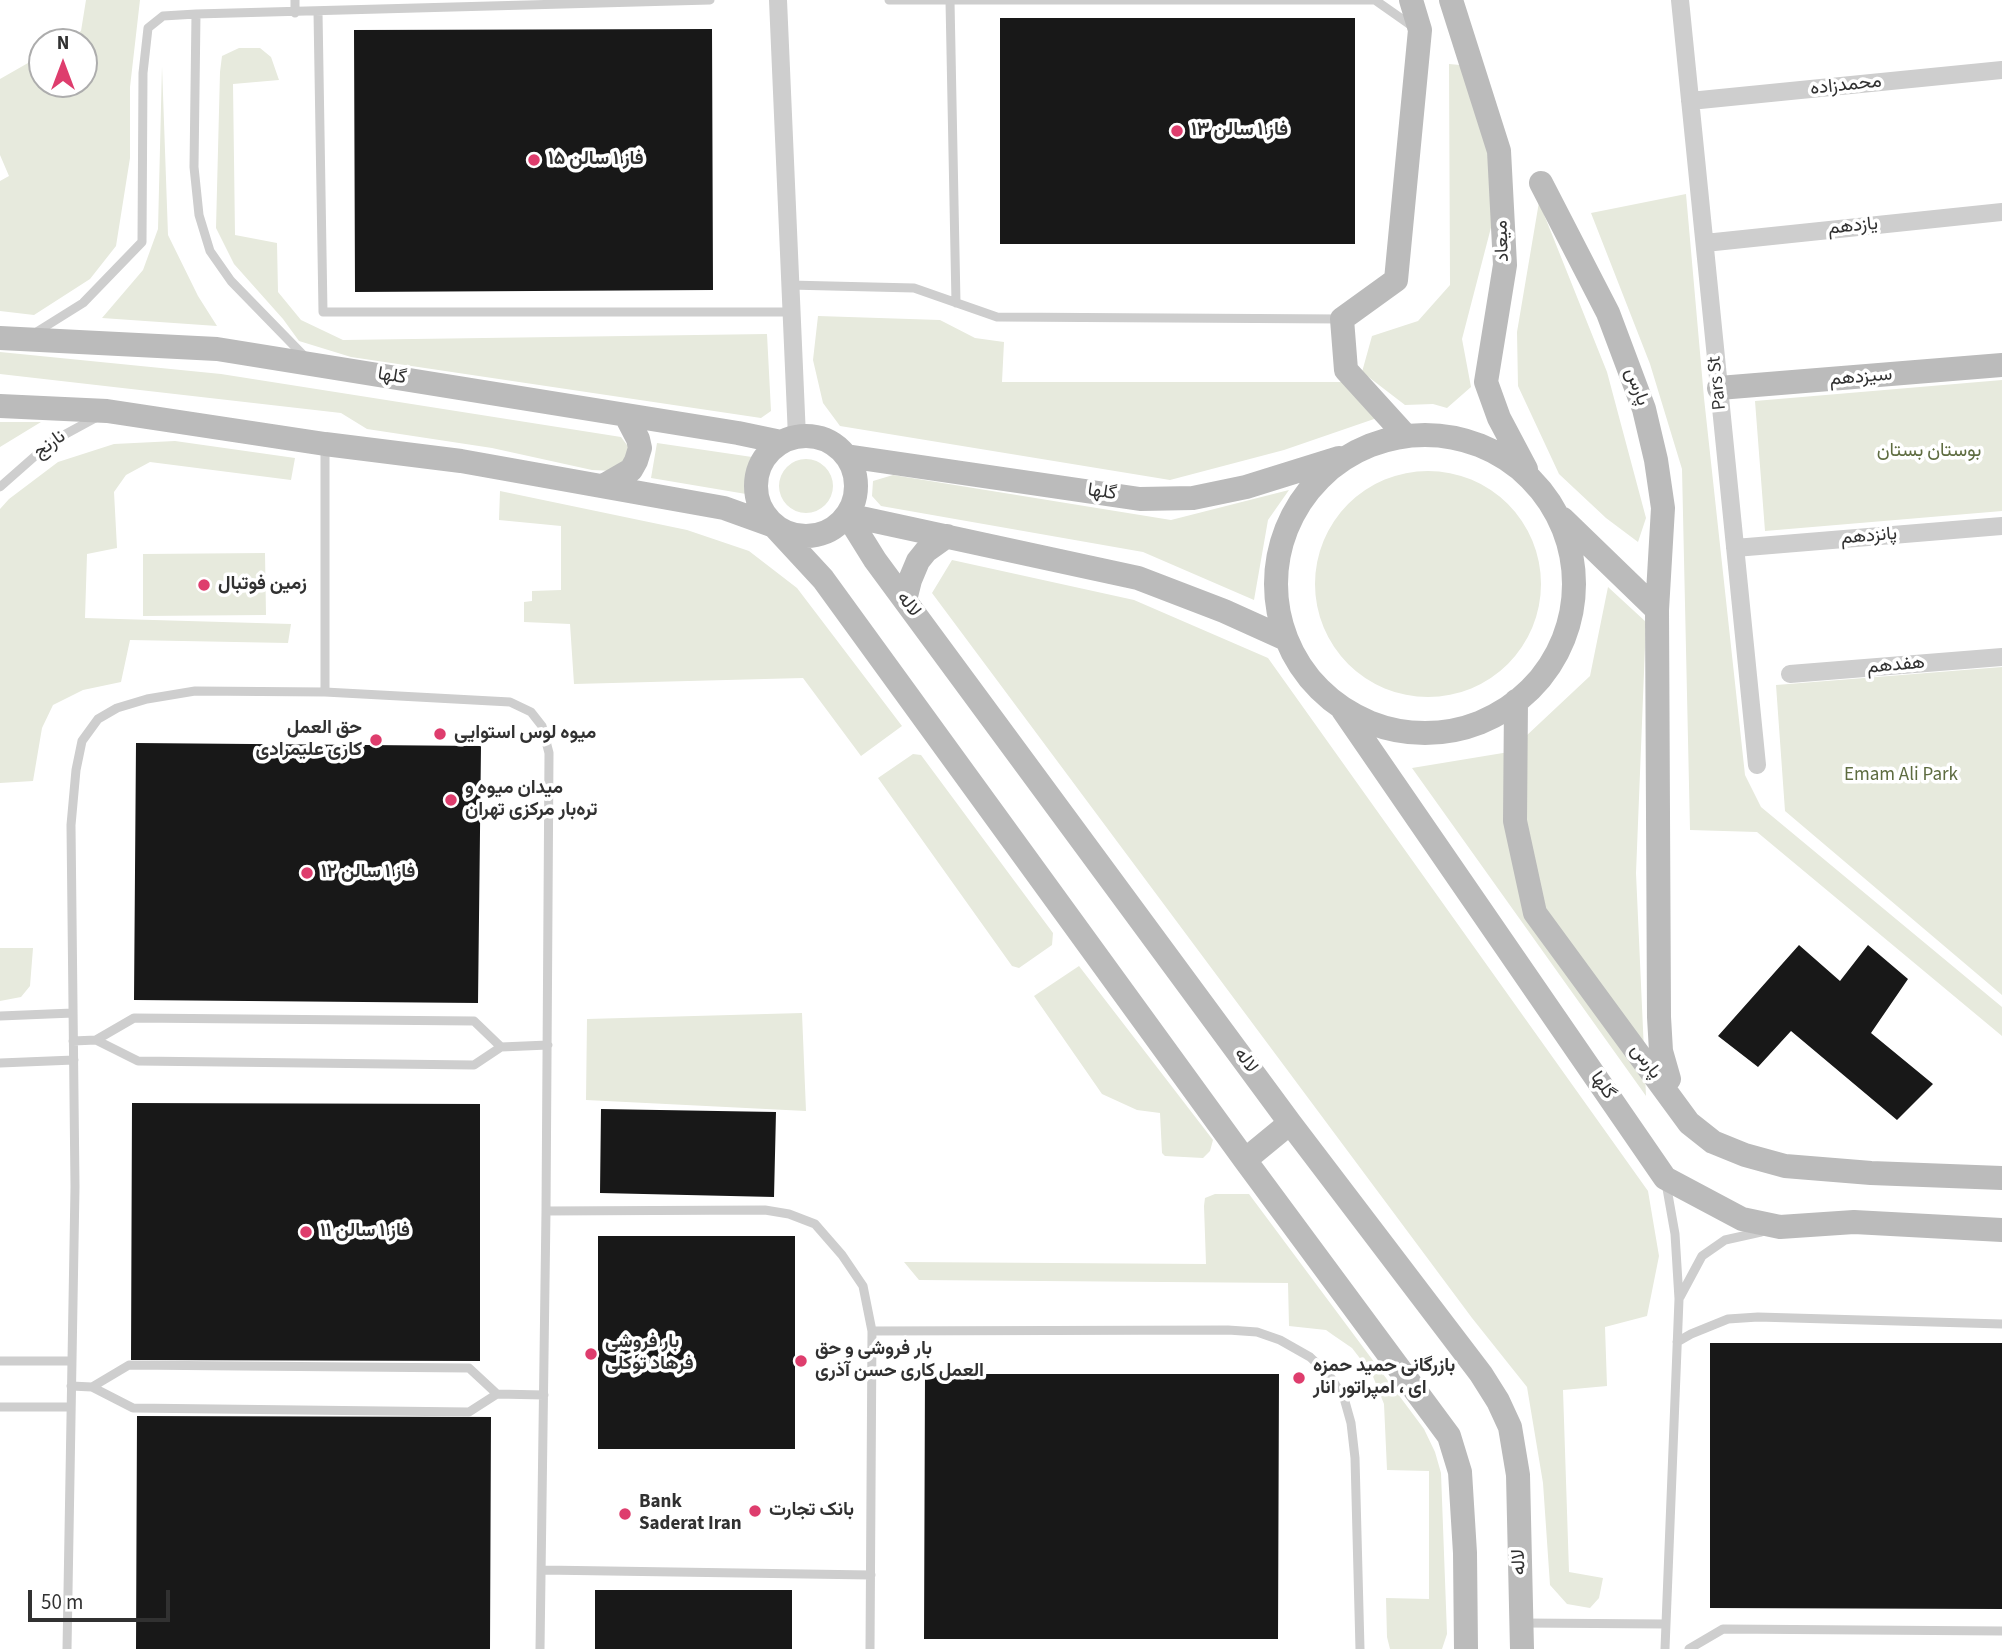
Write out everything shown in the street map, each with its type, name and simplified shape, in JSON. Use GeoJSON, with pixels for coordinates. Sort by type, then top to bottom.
{"type":"FeatureCollection","features":[{"type":"Feature","properties":{"kind":"street"},"geometry":{"type":"LineString","coordinates":[[778,0],[791,312],[789,439]]}},
{"type":"Feature","properties":{"kind":"street"},"geometry":{"type":"LineString","coordinates":[[1406,436],[1346,370],[1342,319],[1396,279],[1420,30],[1411,0]]}},
{"type":"Feature","properties":{"kind":"street","name":"Pars St"},"geometry":{"type":"LineString","coordinates":[[1680,0],[1757,765]]}},
{"type":"Feature","properties":{"kind":"street"},"geometry":{"type":"LineString","coordinates":[[1420,30],[1453,7]]}},
{"type":"Feature","properties":{"kind":"street","name":"میعاد"},"geometry":{"type":"LineString","coordinates":[[1453,7],[1499,151],[1505,265],[1486,382],[1499,418],[1531,479]]}},
{"type":"Feature","properties":{"kind":"street","name":"محمدزاده"},"geometry":{"type":"LineString","coordinates":[[1690,102],[2002,70]]}},
{"type":"Feature","properties":{"kind":"street","name":"پارس"},"geometry":{"type":"LineString","coordinates":[[1541,183],[1564,223],[1608,313],[1644,409],[1656,460],[1662,508],[1657,610],[1659,1017],[1661,1051],[1669,1079]]}},
{"type":"Feature","properties":{"kind":"street","name":"یازدهم"},"geometry":{"type":"LineString","coordinates":[[1705,243],[2002,212]]}},
{"type":"Feature","properties":{"kind":"street","name":"گلها"},"geometry":{"type":"LineString","coordinates":[[0,338],[217,349],[626,416],[789,439]]}},
{"type":"Feature","properties":{"kind":"street","name":"سیزدهم"},"geometry":{"type":"LineString","coordinates":[[1719,388],[2002,365]]}},
{"type":"Feature","properties":{"kind":"street"},"geometry":{"type":"LineString","coordinates":[[0,406],[107,411],[325,444],[461,461],[724,508],[774,526],[788,534],[804,537],[821,535],[836,527],[847,515],[854,501],[856,485],[853,470],[846,456],[836,446],[811,436],[789,439],[768,452],[759,466],[755,482],[760,506],[774,526],[822,579],[1449,1436],[1460,1472],[1465,1553],[1466,1649]]}},
{"type":"Feature","properties":{"kind":"street"},"geometry":{"type":"LineString","coordinates":[[605,485],[631,470],[640,448],[626,416]]}},
{"type":"Feature","properties":{"kind":"street"},"geometry":{"type":"LineString","coordinates":[[1557,513],[1571,550],[1575,590],[1568,629],[1552,665],[1526,695],[1493,717],[1455,730],[1415,733],[1376,725],[1340,707],[1318,688],[1300,665],[1286,639],[1277,604],[1276,569],[1284,534],[1300,502],[1324,475],[1353,454],[1378,442],[1406,436],[1434,435],[1469,442],[1503,456],[1531,479],[1557,513],[1657,610]]}},
{"type":"Feature","properties":{"kind":"street","name":"گلها"},"geometry":{"type":"LineString","coordinates":[[846,456],[1140,499],[1193,498],[1246,487],[1353,454]]}},
{"type":"Feature","properties":{"kind":"street"},"geometry":{"type":"LineString","coordinates":[[847,515],[1138,578],[1224,611],[1286,639]]}},
{"type":"Feature","properties":{"kind":"street","name":"لاله"},"geometry":{"type":"LineString","coordinates":[[847,515],[875,560],[1290,1123],[1481,1374],[1498,1401],[1510,1427],[1518,1475],[1522,1649]]}},
{"type":"Feature","properties":{"kind":"street","name":"پانزدهم"},"geometry":{"type":"LineString","coordinates":[[1735,548],[2002,526]]}},
{"type":"Feature","properties":{"kind":"street"},"geometry":{"type":"LineString","coordinates":[[905,600],[918,561],[926,551],[947,536]]}},
{"type":"Feature","properties":{"kind":"street","name":"هفدهم"},"geometry":{"type":"LineString","coordinates":[[1790,674],[2002,657]]}},
{"type":"Feature","properties":{"kind":"street","name":"پارس"},"geometry":{"type":"LineString","coordinates":[[1516,701],[1515,821],[1535,913],[1689,1123],[1713,1142],[1745,1155],[1785,1166],[1871,1173],[2002,1178]]}},
{"type":"Feature","properties":{"kind":"street","name":"گلها"},"geometry":{"type":"LineString","coordinates":[[1340,707],[1665,1178],[1742,1219],[1780,1227],[1854,1222],[2002,1230]]}},
{"type":"Feature","properties":{"kind":"street"},"geometry":{"type":"LineString","coordinates":[[1245,1160],[1290,1123]]}},
{"type":"Feature","properties":{"kind":"lane"},"geometry":{"type":"LineString","coordinates":[[295,0],[295,13]]}},
{"type":"Feature","properties":{"kind":"lane"},"geometry":{"type":"LineString","coordinates":[[25,339],[83,303],[142,242],[143,73],[148,28],[163,16],[710,0]]}},
{"type":"Feature","properties":{"kind":"lane"},"geometry":{"type":"LineString","coordinates":[[889,0],[1376,1],[1420,30]]}},
{"type":"Feature","properties":{"kind":"lane"},"geometry":{"type":"LineString","coordinates":[[950,1],[956,303]]}},
{"type":"Feature","properties":{"kind":"lane"},"geometry":{"type":"LineString","coordinates":[[318,12],[323,312],[791,312]]}},
{"type":"Feature","properties":{"kind":"lane"},"geometry":{"type":"LineString","coordinates":[[197,14],[194,167],[199,215],[210,251],[231,281],[312,364]]}},
{"type":"Feature","properties":{"kind":"lane"},"geometry":{"type":"LineString","coordinates":[[789,285],[914,288],[997,317],[1342,319]]}},
{"type":"Feature","properties":{"kind":"lane","name":"نارنج"},"geometry":{"type":"LineString","coordinates":[[0,487],[51,442],[107,411]]}},
{"type":"Feature","properties":{"kind":"lane"},"geometry":{"type":"LineString","coordinates":[[325,444],[325,692]]}},
{"type":"Feature","properties":{"kind":"lane"},"geometry":{"type":"LineString","coordinates":[[67,1649],[75,1187],[71,825],[73,791],[82,741],[98,719],[117,708],[147,699],[195,691],[325,692],[510,702],[531,712],[542,726],[549,753],[543,1570],[540,1649]]}},
{"type":"Feature","properties":{"kind":"lane"},"geometry":{"type":"LineString","coordinates":[[0,1016],[73,1013]]}},
{"type":"Feature","properties":{"kind":"lane"},"geometry":{"type":"LineString","coordinates":[[73,1041],[96,1040],[134,1018],[474,1021],[501,1047]]}},
{"type":"Feature","properties":{"kind":"lane"},"geometry":{"type":"LineString","coordinates":[[96,1040],[138,1060],[474,1065],[501,1047],[548,1045]]}},
{"type":"Feature","properties":{"kind":"lane"},"geometry":{"type":"LineString","coordinates":[[0,1063],[74,1060]]}},
{"type":"Feature","properties":{"kind":"lane"},"geometry":{"type":"LineString","coordinates":[[1665,1178],[1675,1234],[1679,1299],[1665,1649]]}},
{"type":"Feature","properties":{"kind":"lane"},"geometry":{"type":"LineString","coordinates":[[546,1211],[765,1210],[803,1218],[815,1224],[831,1240],[863,1286],[872,1331],[870,1649]]}},
{"type":"Feature","properties":{"kind":"lane"},"geometry":{"type":"LineString","coordinates":[[1679,1299],[1702,1256],[1725,1240],[1780,1227]]}},
{"type":"Feature","properties":{"kind":"lane"},"geometry":{"type":"LineString","coordinates":[[1677,1342],[1728,1319],[1758,1317],[2002,1324]]}},
{"type":"Feature","properties":{"kind":"lane"},"geometry":{"type":"LineString","coordinates":[[872,1331],[1228,1330],[1257,1332],[1280,1340],[1310,1357],[1329,1375],[1344,1398],[1352,1423],[1360,1649]]}},
{"type":"Feature","properties":{"kind":"lane"},"geometry":{"type":"LineString","coordinates":[[0,1361],[71,1361]]}},
{"type":"Feature","properties":{"kind":"lane"},"geometry":{"type":"LineString","coordinates":[[92,1387],[129,1365],[469,1368],[497,1394]]}},
{"type":"Feature","properties":{"kind":"lane"},"geometry":{"type":"LineString","coordinates":[[71,1386],[92,1387],[133,1408],[469,1412],[497,1394],[544,1395]]}},
{"type":"Feature","properties":{"kind":"lane"},"geometry":{"type":"LineString","coordinates":[[0,1407],[71,1406]]}},
{"type":"Feature","properties":{"kind":"lane"},"geometry":{"type":"LineString","coordinates":[[543,1570],[870,1575]]}},
{"type":"Feature","properties":{"kind":"lane"},"geometry":{"type":"LineString","coordinates":[[1522,1623],[1665,1624]]}},
{"type":"Feature","properties":{"kind":"lane"},"geometry":{"type":"LineString","coordinates":[[1689,1649],[1723,1629],[2002,1632]]}},
{"type":"Feature","properties":{"kind":"green space"},"geometry":{"type":"Polygon","coordinates":[[[86,0],[140,0],[130,87],[130,158],[116,246],[90,279],[34,315],[0,311],[0,181],[9,176],[0,155],[0,79],[28,63],[28,98],[98,98],[98,28],[81,28],[86,0]]]}},
{"type":"Feature","properties":{"kind":"green space"},"geometry":{"type":"Polygon","coordinates":[[[239,48],[260,48],[271,57],[279,80],[233,84],[235,235],[277,243],[278,292],[301,320],[343,340],[767,334],[771,411],[761,418],[351,357],[299,341],[234,264],[216,228],[222,56],[239,48]]]}},
{"type":"Feature","properties":{"kind":"green space"},"geometry":{"type":"Polygon","coordinates":[[[1449,64],[1460,65],[1485,115],[1494,216],[1462,339],[1471,387],[1447,408],[1433,404],[1405,405],[1362,372],[1372,336],[1418,321],[1450,285],[1449,64]]]}},
{"type":"Feature","properties":{"kind":"green space"},"geometry":{"type":"Polygon","coordinates":[[[162,66],[168,235],[198,296],[217,326],[102,318],[143,270],[158,229],[162,66]]]}},
{"type":"Feature","properties":{"kind":"green space"},"geometry":{"type":"Polygon","coordinates":[[[1686,194],[1704,398],[1745,775],[1761,807],[2002,1007],[2002,1036],[1757,832],[1690,830],[1682,469],[1650,364],[1591,213],[1686,194]]]}},
{"type":"Feature","properties":{"kind":"green space"},"geometry":{"type":"Polygon","coordinates":[[[1539,202],[1607,372],[1646,518],[1638,542],[1606,518],[1559,474],[1518,386],[1517,332],[1539,202]]]}},
{"type":"Feature","properties":{"kind":"green space"},"geometry":{"type":"Polygon","coordinates":[[[818,316],[940,320],[975,338],[1004,342],[1002,382],[1343,382],[1377,418],[1284,450],[1170,480],[840,426],[823,403],[813,360],[818,316]]]}},
{"type":"Feature","properties":{"kind":"green space"},"geometry":{"type":"Polygon","coordinates":[[[0,352],[221,374],[621,437],[630,449],[625,460],[614,471],[592,470],[492,448],[367,429],[341,413],[0,374],[0,352]]]}},
{"type":"Feature","properties":{"kind":"green space","name":"بوستان بستان"},"geometry":{"type":"Polygon","coordinates":[[[2002,380],[2002,511],[1765,531],[1755,401],[2002,380]]]}},
{"type":"Feature","properties":{"kind":"green space"},"geometry":{"type":"Polygon","coordinates":[[[0,422],[41,422],[0,447],[0,422]]]}},
{"type":"Feature","properties":{"kind":"green space"},"geometry":{"type":"Polygon","coordinates":[[[175,441],[295,458],[291,480],[150,462],[126,475],[114,492],[117,548],[87,554],[85,618],[291,624],[288,643],[130,640],[121,682],[83,690],[53,705],[42,728],[33,781],[0,783],[0,509],[9,499],[58,462],[114,444],[175,441]]]}},
{"type":"Feature","properties":{"kind":"green space"},"geometry":{"type":"Polygon","coordinates":[[[657,443],[752,457],[746,494],[651,478],[657,443]]]}},
{"type":"Feature","properties":{"kind":"green space"},"geometry":{"type":"Polygon","coordinates":[[[806,459],[825,467],[833,486],[825,505],[806,513],[787,505],[779,486],[787,467],[806,459]]]}},
{"type":"Feature","properties":{"kind":"green space"},"geometry":{"type":"Polygon","coordinates":[[[1417,471],[1439,471],[1481,484],[1500,496],[1516,512],[1533,541],[1541,584],[1533,627],[1516,656],[1500,672],[1471,689],[1439,697],[1417,697],[1375,684],[1356,672],[1340,656],[1323,627],[1315,595],[1315,573],[1328,531],[1340,512],[1356,496],[1385,479],[1417,471]]]}},
{"type":"Feature","properties":{"kind":"green space"},"geometry":{"type":"Polygon","coordinates":[[[893,475],[1171,520],[1289,490],[1268,520],[1254,600],[1143,552],[881,506],[872,496],[873,481],[893,475]]]}},
{"type":"Feature","properties":{"kind":"green space"},"geometry":{"type":"Polygon","coordinates":[[[500,491],[687,530],[749,551],[797,588],[902,726],[861,756],[803,678],[574,684],[570,624],[524,622],[524,602],[532,601],[532,591],[561,590],[561,526],[499,520],[500,491]]]}},
{"type":"Feature","properties":{"kind":"green space","name":"زمین فوتبال"},"geometry":{"type":"Polygon","coordinates":[[[265,553],[266,615],[143,616],[143,554],[265,553]]]}},
{"type":"Feature","properties":{"kind":"green space"},"geometry":{"type":"Polygon","coordinates":[[[952,560],[1134,600],[1268,658],[1648,1191],[1659,1256],[1647,1316],[1605,1327],[1607,1386],[1563,1390],[1569,1572],[1603,1578],[1599,1598],[1590,1608],[1567,1604],[1550,1585],[1543,1483],[1527,1387],[1472,1318],[932,593],[952,560]]]}},
{"type":"Feature","properties":{"kind":"green space"},"geometry":{"type":"Polygon","coordinates":[[[1608,587],[1646,622],[1636,873],[1646,1096],[1412,768],[1509,752],[1590,676],[1608,587]]]}},
{"type":"Feature","properties":{"kind":"green space","name":"Emam Ali Park"},"geometry":{"type":"Polygon","coordinates":[[[2002,667],[2002,995],[1785,811],[1776,685],[2002,667]]]}},
{"type":"Feature","properties":{"kind":"green space"},"geometry":{"type":"Polygon","coordinates":[[[913,754],[921,755],[1053,933],[1052,945],[1019,968],[1012,966],[878,778],[913,754]]]}},
{"type":"Feature","properties":{"kind":"green space"},"geometry":{"type":"Polygon","coordinates":[[[0,948],[33,948],[30,986],[21,997],[0,1001],[0,948]]]}},
{"type":"Feature","properties":{"kind":"green space"},"geometry":{"type":"Polygon","coordinates":[[[1079,966],[1213,1140],[1210,1151],[1203,1158],[1165,1156],[1162,1153],[1160,1113],[1137,1110],[1102,1094],[1034,996],[1079,966]]]}},
{"type":"Feature","properties":{"kind":"green space"},"geometry":{"type":"Polygon","coordinates":[[[802,1013],[806,1111],[586,1100],[587,1019],[802,1013]]]}},
{"type":"Feature","properties":{"kind":"green space"},"geometry":{"type":"Polygon","coordinates":[[[1215,1194],[1249,1194],[1424,1429],[1441,1473],[1447,1634],[1442,1649],[1390,1649],[1387,1637],[1386,1598],[1429,1599],[1429,1471],[1387,1470],[1384,1404],[1372,1374],[1352,1348],[1326,1330],[1289,1326],[1288,1283],[919,1280],[904,1262],[1206,1264],[1205,1198],[1215,1194]]]}},
{"type":"Feature","properties":{"kind":"building","name":"فاز ۱ سالن ۱۳"},"geometry":{"type":"Polygon","coordinates":[[[1000,18],[1355,18],[1355,244],[1000,244],[1000,18]]]}},
{"type":"Feature","properties":{"kind":"building","name":"فاز ۱ سالن ۱۵"},"geometry":{"type":"Polygon","coordinates":[[[712,29],[713,290],[355,292],[354,30],[712,29]]]}},
{"type":"Feature","properties":{"kind":"building","name":"فاز ۱ سالن ۱۲"},"geometry":{"type":"Polygon","coordinates":[[[136,743],[481,746],[478,1003],[134,1000],[136,743]]]}},
{"type":"Feature","properties":{"kind":"building"},"geometry":{"type":"Polygon","coordinates":[[[1799,945],[1840,981],[1868,945],[1908,979],[1871,1033],[1933,1084],[1897,1120],[1791,1031],[1758,1067],[1718,1036],[1799,945]]]}},
{"type":"Feature","properties":{"kind":"building","name":"فاز ۱ سالن ۱۱"},"geometry":{"type":"Polygon","coordinates":[[[132,1103],[480,1104],[480,1361],[131,1360],[132,1103]]]}},
{"type":"Feature","properties":{"kind":"building"},"geometry":{"type":"Polygon","coordinates":[[[601,1109],[776,1112],[774,1197],[600,1193],[601,1109]]]}},
{"type":"Feature","properties":{"kind":"building"},"geometry":{"type":"Polygon","coordinates":[[[598,1236],[795,1236],[795,1449],[598,1449],[598,1236]]]}},
{"type":"Feature","properties":{"kind":"building"},"geometry":{"type":"Polygon","coordinates":[[[1710,1343],[2002,1343],[2002,1609],[1710,1608],[1710,1343]]]}},
{"type":"Feature","properties":{"kind":"building"},"geometry":{"type":"Polygon","coordinates":[[[925,1374],[1279,1374],[1278,1639],[924,1639],[925,1374]]]}},
{"type":"Feature","properties":{"kind":"building"},"geometry":{"type":"Polygon","coordinates":[[[137,1416],[491,1417],[490,1649],[136,1649],[137,1416]]]}},
{"type":"Feature","properties":{"kind":"building"},"geometry":{"type":"Polygon","coordinates":[[[595,1590],[792,1590],[792,1649],[595,1649],[595,1590]]]}},
{"type":"Feature","properties":{"kind":"place","name":"فاز ۱ سالن ۱۳"},"geometry":{"type":"Point","coordinates":[1177,131]}},
{"type":"Feature","properties":{"kind":"place","name":"فاز ۱ سالن ۱۵"},"geometry":{"type":"Point","coordinates":[534,160]}},
{"type":"Feature","properties":{"kind":"place","name":"زمین فوتبال"},"geometry":{"type":"Point","coordinates":[204,585]}},
{"type":"Feature","properties":{"kind":"place","name":"میوه لوس استوایی"},"geometry":{"type":"Point","coordinates":[440,734]}},
{"type":"Feature","properties":{"kind":"place","name":"حق العمل کاری علیمرادی"},"geometry":{"type":"Point","coordinates":[376,740]}},
{"type":"Feature","properties":{"kind":"place","name":"میدان میوه و تره‌بار مرکزی تهران"},"geometry":{"type":"Point","coordinates":[451,800]}},
{"type":"Feature","properties":{"kind":"place","name":"فاز ۱ سالن ۱۲"},"geometry":{"type":"Point","coordinates":[307,873]}},
{"type":"Feature","properties":{"kind":"place","name":"فاز ۱ سالن ۱۱"},"geometry":{"type":"Point","coordinates":[306,1232]}},
{"type":"Feature","properties":{"kind":"place","name":"بار فروشی فرهاد توکلی"},"geometry":{"type":"Point","coordinates":[591,1354]}},
{"type":"Feature","properties":{"kind":"place","name":"بار فروشی و حق العمل کاری حسن آذری"},"geometry":{"type":"Point","coordinates":[801,1361]}},
{"type":"Feature","properties":{"kind":"place","name":"بازرگانی حمید حمزه ای ، امپراتور انار"},"geometry":{"type":"Point","coordinates":[1299,1378]}},
{"type":"Feature","properties":{"kind":"place","name":"بانک تجارت"},"geometry":{"type":"Point","coordinates":[755,1511]}},
{"type":"Feature","properties":{"kind":"place","name":"Bank Saderat Iran"},"geometry":{"type":"Point","coordinates":[625,1514]}}]}
